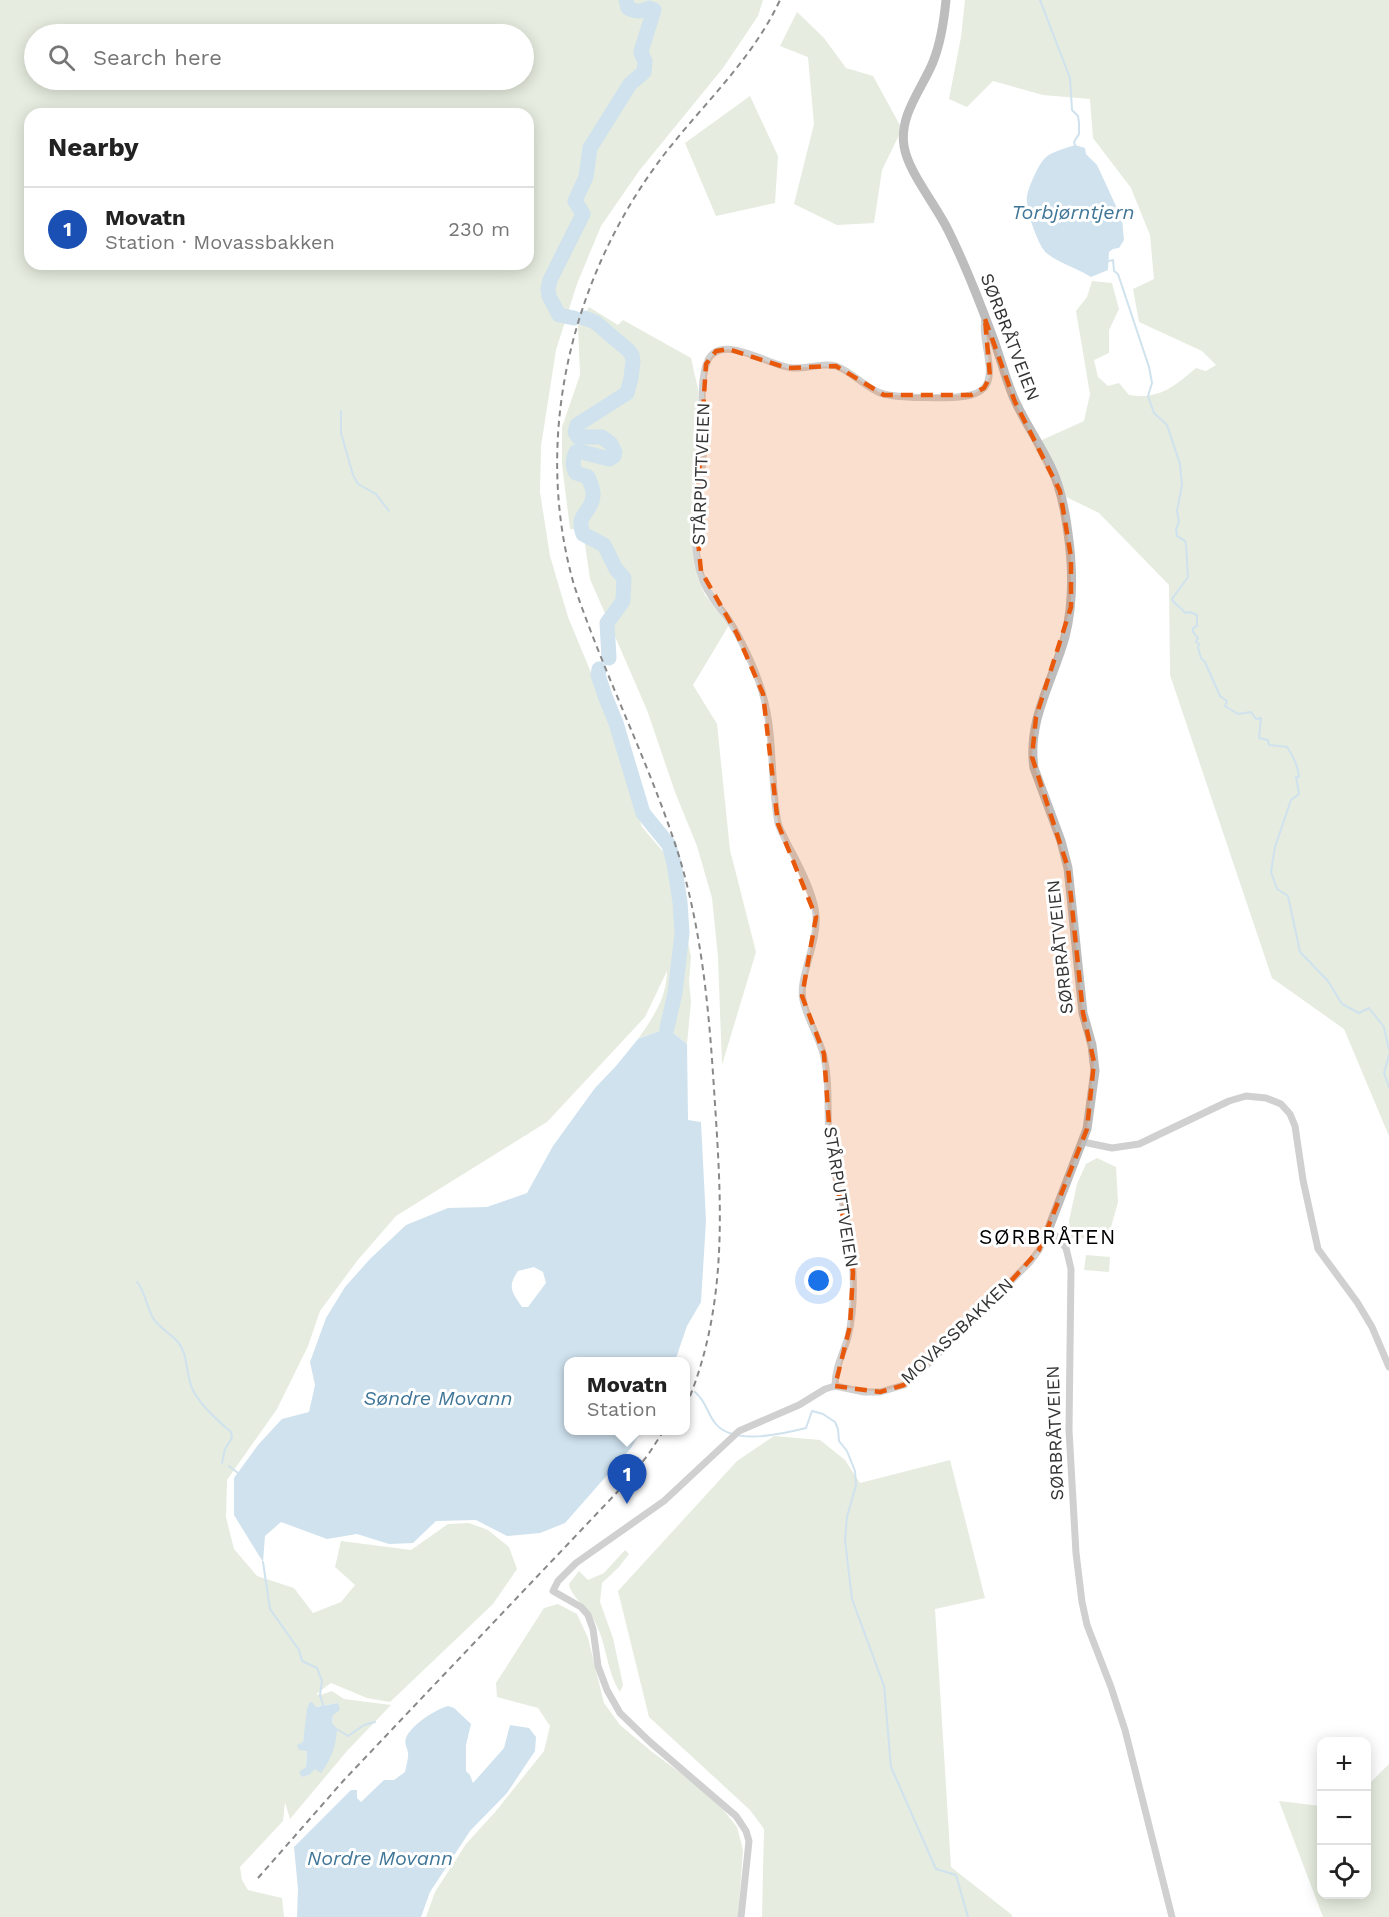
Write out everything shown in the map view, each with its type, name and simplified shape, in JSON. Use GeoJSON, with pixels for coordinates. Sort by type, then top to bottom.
{"type":"FeatureCollection","features":[{"type":"Feature","properties":{"kind":"street","name":"SØRBRÅTVEIEN"},"geometry":{"type":"LineString","coordinates":[[946,0],[940,41],[932,64],[906,118],[904,144],[912,168],[953,240],[974,287],[1015,402],[1046,456],[1058,485],[1065,511],[1071,557],[1072,586],[1069,620],[1062,649],[1036,717],[1032,757],[1068,868],[1083,1013],[1095,1071],[1083,1142],[1049,1228],[1066,1248],[1071,1269],[1069,1430],[1076,1553],[1082,1602],[1087,1625],[1125,1730],[1172,1917]]}},
{"type":"Feature","properties":{"kind":"street","name":"STÅRPUTTVEIEN"},"geometry":{"type":"LineString","coordinates":[[835,1386],[836,1371],[850,1326],[853,1272],[844,1210],[831,1152],[824,1054],[809,1022],[802,996],[803,983],[813,947],[816,917],[806,885],[778,824],[769,730],[763,694],[737,634],[705,585],[700,572],[696,521],[704,460],[705,375],[710,357],[719,350],[728,349],[746,352],[787,368],[836,366],[884,395],[905,397],[971,395],[984,388],[990,377],[983,333],[985,319]]}},
{"type":"Feature","properties":{"kind":"street"},"geometry":{"type":"LineString","coordinates":[[1083,1142],[1112,1148],[1139,1144],[1158,1137],[1229,1101],[1246,1096],[1266,1098],[1281,1104],[1290,1114],[1294,1126],[1318,1249],[1357,1302],[1372,1327],[1389,1367]]}},
{"type":"Feature","properties":{"kind":"street","name":"MOVASSBAKKEN"},"geometry":{"type":"LineString","coordinates":[[835,1386],[864,1392],[880,1392],[904,1385],[1030,1262],[1039,1250],[1049,1228]]}},
{"type":"Feature","properties":{"kind":"street"},"geometry":{"type":"LineString","coordinates":[[741,1917],[749,1849],[748,1836],[744,1828],[736,1816],[620,1713],[607,1690],[598,1666],[593,1629],[588,1615],[581,1607],[553,1591],[558,1581],[576,1563],[664,1501],[736,1434],[835,1386]]}},
{"type":"Feature","properties":{"kind":"highlighted area"},"geometry":{"type":"Polygon","coordinates":[[[985,319],[1015,402],[1060,491],[1071,557],[1071,607],[1036,717],[1032,757],[1068,868],[1083,1013],[1094,1062],[1087,1129],[1039,1250],[1003,1290],[904,1385],[880,1392],[835,1386],[850,1326],[853,1272],[831,1152],[824,1054],[802,996],[816,917],[778,824],[763,694],[737,634],[701,571],[696,521],[706,364],[716,351],[728,349],[787,368],[836,366],[884,395],[971,395],[984,388],[990,377],[985,319]]]}},
{"type":"Feature","properties":{"kind":"shaded area"},"geometry":{"type":"Polygon","coordinates":[[[0,0],[763,0],[758,16],[723,68],[639,171],[601,226],[577,284],[556,350],[541,446],[540,492],[550,556],[568,617],[606,709],[642,827],[665,854],[678,899],[677,912],[680,902],[691,957],[689,981],[691,1002],[687,1044],[667,1028],[638,1039],[662,998],[667,971],[645,1017],[547,1122],[396,1216],[357,1261],[320,1311],[308,1346],[277,1409],[227,1480],[226,1517],[234,1549],[257,1576],[294,1588],[313,1613],[341,1602],[355,1585],[335,1567],[341,1541],[411,1550],[448,1524],[469,1523],[488,1530],[509,1547],[517,1569],[493,1604],[390,1702],[367,1698],[331,1683],[316,1694],[332,1691],[344,1699],[391,1705],[347,1751],[290,1819],[285,1802],[283,1821],[240,1867],[242,1880],[248,1890],[282,1898],[284,1917],[0,1917],[0,0]],[[338,1703],[315,1707],[308,1713],[303,1742],[307,1751],[306,1767],[302,1777],[309,1775],[332,1723],[338,1703]]]}},
{"type":"Feature","properties":{"kind":"shaded area"},"geometry":{"type":"Polygon","coordinates":[[[965,0],[1389,0],[1389,1136],[1344,1029],[1272,978],[1170,675],[1169,585],[1099,513],[1058,493],[1033,444],[1084,421],[1090,394],[1076,311],[1087,297],[1092,281],[1112,283],[1119,309],[1109,330],[1109,353],[1094,360],[1098,377],[1108,386],[1119,383],[1129,395],[1149,395],[1173,386],[1196,368],[1206,371],[1216,365],[1202,351],[1139,322],[1133,289],[1154,279],[1150,235],[1131,188],[1093,138],[1090,99],[1043,95],[993,81],[967,107],[949,99],[961,37],[965,0]]]}},
{"type":"Feature","properties":{"kind":"shaded area"},"geometry":{"type":"Polygon","coordinates":[[[797,12],[824,38],[846,68],[873,76],[902,129],[882,170],[874,223],[837,225],[794,204],[814,124],[808,57],[780,46],[797,12]]]}},
{"type":"Feature","properties":{"kind":"shaded area"},"geometry":{"type":"Polygon","coordinates":[[[750,96],[778,156],[775,203],[716,216],[685,143],[750,96]]]}},
{"type":"Feature","properties":{"kind":"shaded area"},"geometry":{"type":"Polygon","coordinates":[[[589,307],[618,325],[623,320],[691,358],[698,389],[701,455],[694,521],[697,575],[705,595],[729,625],[693,685],[717,724],[730,850],[756,952],[722,1065],[718,957],[712,898],[697,846],[675,792],[647,710],[590,579],[583,530],[570,529],[562,464],[562,427],[580,375],[578,326],[589,307]]]}},
{"type":"Feature","properties":{"kind":"shaded area"},"geometry":{"type":"Polygon","coordinates":[[[1097,1158],[1116,1167],[1118,1202],[1108,1238],[1071,1238],[1069,1221],[1077,1184],[1086,1164],[1097,1158]]]}},
{"type":"Feature","properties":{"kind":"shaded area"},"geometry":{"type":"Polygon","coordinates":[[[1086,1255],[1110,1257],[1109,1272],[1084,1270],[1086,1255]]]}},
{"type":"Feature","properties":{"kind":"shaded area"},"geometry":{"type":"Polygon","coordinates":[[[774,1436],[820,1440],[845,1460],[860,1483],[950,1460],[985,1598],[935,1609],[951,1867],[1012,1917],[762,1917],[764,1829],[750,1810],[649,1717],[618,1591],[737,1461],[774,1436]]]}},
{"type":"Feature","properties":{"kind":"shaded area"},"geometry":{"type":"Polygon","coordinates":[[[625,1550],[629,1554],[602,1583],[600,1602],[613,1638],[623,1685],[620,1692],[615,1684],[599,1630],[569,1584],[579,1571],[588,1580],[604,1573],[625,1550]]]}},
{"type":"Feature","properties":{"kind":"shaded area"},"geometry":{"type":"Polygon","coordinates":[[[558,1604],[577,1614],[588,1638],[604,1703],[620,1725],[702,1789],[737,1827],[743,1850],[738,1917],[426,1917],[435,1892],[466,1844],[544,1751],[550,1726],[538,1708],[497,1697],[496,1683],[544,1608],[558,1604]]]}},
{"type":"Feature","properties":{"kind":"shaded area"},"geometry":{"type":"Polygon","coordinates":[[[1389,1764],[1389,1917],[1323,1917],[1279,1801],[1317,1806],[1317,1899],[1371,1899],[1371,1782],[1389,1764]]]}},
{"type":"Feature","properties":{"kind":"water","name":"Torbjørntjern"},"geometry":{"type":"Polygon","coordinates":[[[1075,145],[1085,148],[1086,154],[1097,165],[1122,219],[1124,240],[1119,248],[1109,252],[1108,270],[1091,277],[1058,261],[1043,249],[1032,223],[1027,201],[1032,181],[1045,158],[1075,145]]]}},
{"type":"Feature","properties":{"kind":"water","name":"Søndre Movann"},"geometry":{"type":"Polygon","coordinates":[[[667,1028],[687,1044],[688,1120],[701,1122],[706,1221],[701,1302],[687,1326],[676,1357],[564,1357],[564,1435],[639,1435],[631,1448],[565,1523],[540,1533],[507,1536],[476,1520],[436,1521],[413,1543],[389,1544],[357,1534],[327,1539],[281,1522],[265,1536],[263,1562],[234,1515],[234,1478],[258,1445],[282,1419],[309,1412],[315,1385],[310,1362],[326,1318],[345,1287],[370,1259],[406,1225],[448,1208],[487,1207],[527,1193],[553,1146],[595,1088],[638,1039],[667,1028]],[[534,1267],[518,1271],[512,1289],[522,1307],[528,1307],[546,1283],[543,1272],[534,1267]]]}},
{"type":"Feature","properties":{"kind":"water"},"geometry":{"type":"Polygon","coordinates":[[[310,1702],[316,1707],[338,1703],[340,1710],[333,1715],[332,1723],[337,1729],[328,1763],[321,1773],[315,1769],[309,1775],[302,1777],[299,1772],[306,1767],[307,1751],[299,1750],[297,1745],[303,1742],[310,1702]]]}},
{"type":"Feature","properties":{"kind":"water","name":"Nordre Movann"},"geometry":{"type":"Polygon","coordinates":[[[448,1706],[454,1708],[471,1724],[466,1745],[466,1771],[473,1783],[504,1748],[510,1725],[529,1728],[536,1737],[535,1751],[507,1793],[470,1831],[430,1892],[421,1917],[297,1917],[298,1889],[294,1847],[351,1790],[357,1790],[357,1798],[361,1802],[384,1780],[394,1780],[405,1772],[408,1754],[405,1740],[409,1733],[424,1718],[448,1706]]]}},
{"type":"Feature","properties":{"kind":"waterway"},"geometry":{"type":"LineString","coordinates":[[574,318],[559,315],[549,296],[548,289],[550,280],[583,214],[575,201],[586,177],[590,148],[630,84],[644,72],[645,61],[641,53],[654,10],[649,8],[641,11],[633,10],[628,8],[626,0]]}},
{"type":"Feature","properties":{"kind":"waterway"},"geometry":{"type":"LineString","coordinates":[[1040,0],[1070,78],[1072,110],[1078,116],[1079,123],[1079,134],[1074,142],[1075,145]]}},
{"type":"Feature","properties":{"kind":"waterway"},"geometry":{"type":"LineString","coordinates":[[1109,261],[1113,260],[1114,271],[1118,274],[1149,367],[1152,383],[1148,396],[1154,413],[1167,425],[1180,464],[1182,485],[1177,511],[1179,522],[1176,529],[1177,536],[1186,543],[1188,577],[1172,599],[1185,613],[1190,612],[1197,615],[1197,626],[1193,628],[1198,638],[1196,642],[1199,644],[1201,658],[1220,696],[1227,701],[1225,706],[1238,714],[1251,712],[1256,719],[1261,718],[1259,738],[1268,740],[1269,745],[1287,747],[1294,758],[1299,777],[1296,777],[1299,794],[1291,800],[1275,847],[1271,872],[1277,889],[1288,896],[1300,952],[1328,981],[1342,1004],[1359,1013],[1369,1008],[1384,1027],[1389,1050]]}},
{"type":"Feature","properties":{"kind":"waterway"},"geometry":{"type":"LineString","coordinates":[[584,318],[595,322],[628,350],[633,361],[627,393],[577,425],[575,432],[578,437],[602,437],[611,444],[615,452],[614,456],[609,459],[576,452],[573,463],[575,471],[588,477]]}},
{"type":"Feature","properties":{"kind":"waterway"},"geometry":{"type":"LineString","coordinates":[[341,411],[341,433],[353,475],[358,484],[376,494],[389,511]]}},
{"type":"Feature","properties":{"kind":"waterway"},"geometry":{"type":"LineString","coordinates":[[588,477],[593,496],[582,518],[583,534],[604,545],[616,569],[624,578],[623,601],[607,623],[609,658]]}},
{"type":"Feature","properties":{"kind":"waterway"},"geometry":{"type":"LineString","coordinates":[[599,669],[598,675],[616,723],[643,813],[669,845],[674,863],[682,933],[675,993],[667,1028]]}},
{"type":"Feature","properties":{"kind":"waterway"},"geometry":{"type":"LineString","coordinates":[[1389,1055],[1384,1073],[1389,1087]]}},
{"type":"Feature","properties":{"kind":"waterway"},"geometry":{"type":"LineString","coordinates":[[137,1282],[154,1320],[181,1346],[192,1389],[196,1396],[231,1432],[232,1438],[225,1449],[222,1463]]}},
{"type":"Feature","properties":{"kind":"waterway"},"geometry":{"type":"LineString","coordinates":[[695,1392],[702,1399],[715,1423],[723,1430],[733,1434],[771,1435],[806,1428],[812,1411],[823,1414],[835,1422],[839,1441],[847,1451],[855,1471],[856,1485],[847,1517],[845,1540],[852,1599],[884,1686],[891,1767],[936,1869],[956,1875],[968,1917]]}},
{"type":"Feature","properties":{"kind":"waterway"},"geometry":{"type":"LineString","coordinates":[[229,1466],[238,1473]]}},
{"type":"Feature","properties":{"kind":"waterway"},"geometry":{"type":"LineString","coordinates":[[263,1562],[270,1609],[299,1650],[302,1661],[317,1668],[322,1681],[320,1695],[324,1708]]}},
{"type":"Feature","properties":{"kind":"waterway"},"geometry":{"type":"LineString","coordinates":[[335,1728],[348,1736],[364,1725],[375,1722]]}},
{"type":"Feature","properties":{"kind":"railway"},"geometry":{"type":"LineString","coordinates":[[690,1395],[710,1328],[719,1249],[717,1129],[703,971],[693,913],[679,856],[655,788],[599,653],[574,585],[562,529],[557,473],[559,417],[568,361],[583,306],[604,253],[631,203],[663,156],[741,62],[769,22],[780,0]]}},
{"type":"Feature","properties":{"kind":"railway"},"geometry":{"type":"LineString","coordinates":[[258,1878],[344,1780],[623,1486],[661,1435]]}},
{"type":"Feature","properties":{"kind":"place","name":"Movatn"},"geometry":{"type":"Point","coordinates":[627,1504]}},
{"type":"Feature","properties":{"kind":"district","name":"SØRBRÅTEN"},"geometry":{"type":"Point","coordinates":[1048,1237]}}]}
